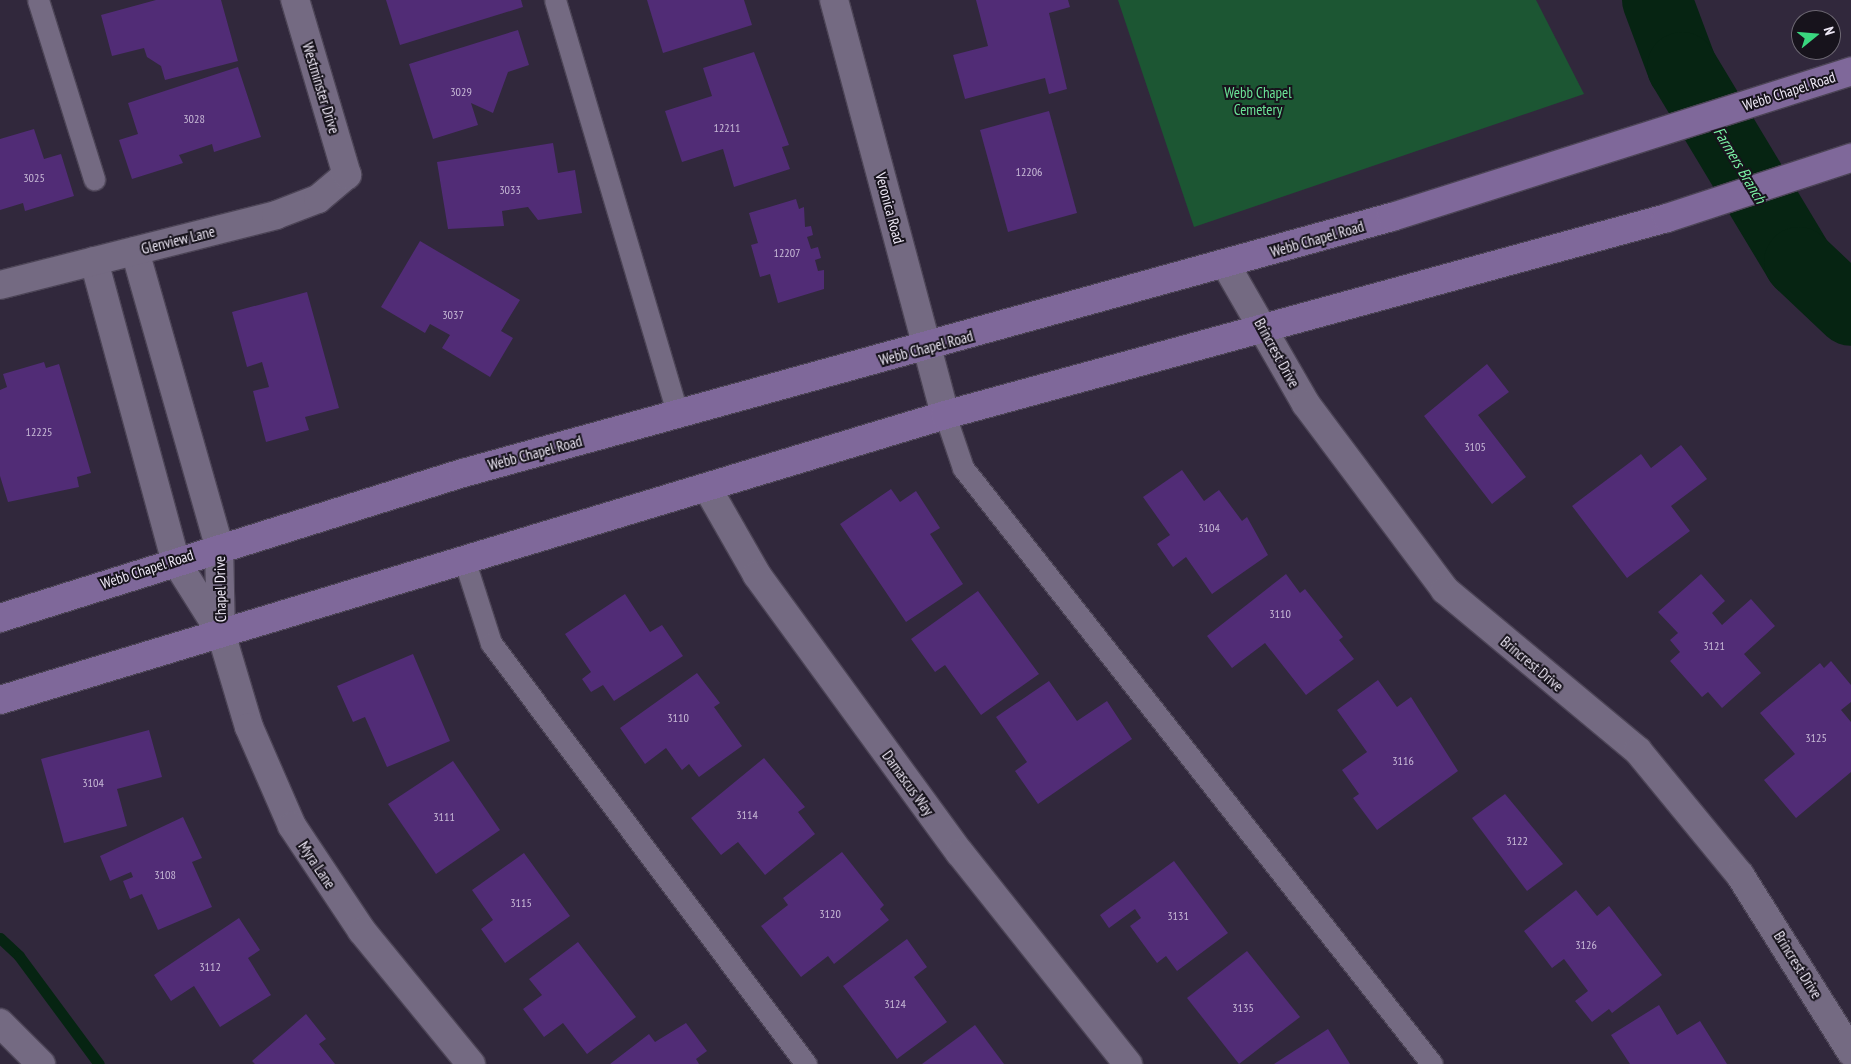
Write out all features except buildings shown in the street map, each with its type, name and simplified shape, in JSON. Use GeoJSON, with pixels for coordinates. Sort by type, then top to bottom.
{"type":"FeatureCollection","features":[{"type":"Feature","properties":{"kind":"main road","name":"Webb Chapel Road"},"geometry":{"type":"LineString","coordinates":[[0,618],[219,546],[463,473],[927,348],[1226,264],[1623,144],[1851,71]]}},
{"type":"Feature","properties":{"kind":"main road"},"geometry":{"type":"LineString","coordinates":[[0,700],[708,489],[945,415],[1264,330],[1667,218],[1849,159]]}},
{"type":"Feature","properties":{"kind":"street","name":"Westminster Drive"},"geometry":{"type":"LineString","coordinates":[[295,0],[347,176]]}},
{"type":"Feature","properties":{"kind":"street","name":"Veronica Road"},"geometry":{"type":"LineString","coordinates":[[834,0],[945,415]]}},
{"type":"Feature","properties":{"kind":"street","name":"Glenview Lane"},"geometry":{"type":"LineString","coordinates":[[0,285],[276,215],[318,199],[347,176]]}},
{"type":"Feature","properties":{"kind":"street","name":"Chapel Drive"},"geometry":{"type":"LineString","coordinates":[[135,251],[219,546],[221,633]]}},
{"type":"Feature","properties":{"kind":"street","name":"Chapel Drive"},"geometry":{"type":"LineString","coordinates":[[94,261],[175,560],[221,633]]}},
{"type":"Feature","properties":{"kind":"street","name":"Brincrest Drive"},"geometry":{"type":"LineString","coordinates":[[1226,264],[1306,404],[1445,590],[1638,751],[1740,875],[1851,1052]]}},
{"type":"Feature","properties":{"kind":"street","name":"Damascus Way"},"geometry":{"type":"LineString","coordinates":[[708,489],[762,583],[960,854],[1128,1064]]}},
{"type":"Feature","properties":{"kind":"street","name":"Myra Lane"},"geometry":{"type":"LineString","coordinates":[[221,633],[249,727],[292,826],[362,931],[471,1064]]}},
{"type":"Feature","properties":{"kind":"street"},"geometry":{"type":"LineString","coordinates":[[0,1023],[41,1064]]}},
{"type":"Feature","properties":{"kind":"lane"},"geometry":{"type":"LineString","coordinates":[[38,0],[94,179]]}},
{"type":"Feature","properties":{"kind":"lane"},"geometry":{"type":"LineString","coordinates":[[555,0],[678,415]]}},
{"type":"Feature","properties":{"kind":"lane"},"geometry":{"type":"LineString","coordinates":[[945,415],[963,468],[1432,1064]]}},
{"type":"Feature","properties":{"kind":"lane"},"geometry":{"type":"LineString","coordinates":[[465,562],[491,643],[806,1064]]}},
{"type":"Feature","properties":{"kind":"green space","name":"Webb Chapel Cemetery"},"geometry":{"type":"Polygon","coordinates":[[[1118,0],[1536,0],[1584,94],[1194,227],[1118,0]]]}},
{"type":"Feature","properties":{"kind":"waterway","name":"Farmers Branch"},"geometry":{"type":"LineString","coordinates":[[1657,0],[1682,67],[1799,262],[1851,311]]}},
{"type":"Feature","properties":{"kind":"waterway"},"geometry":{"type":"LineString","coordinates":[[0,938],[19,956],[99,1064]]}}]}
